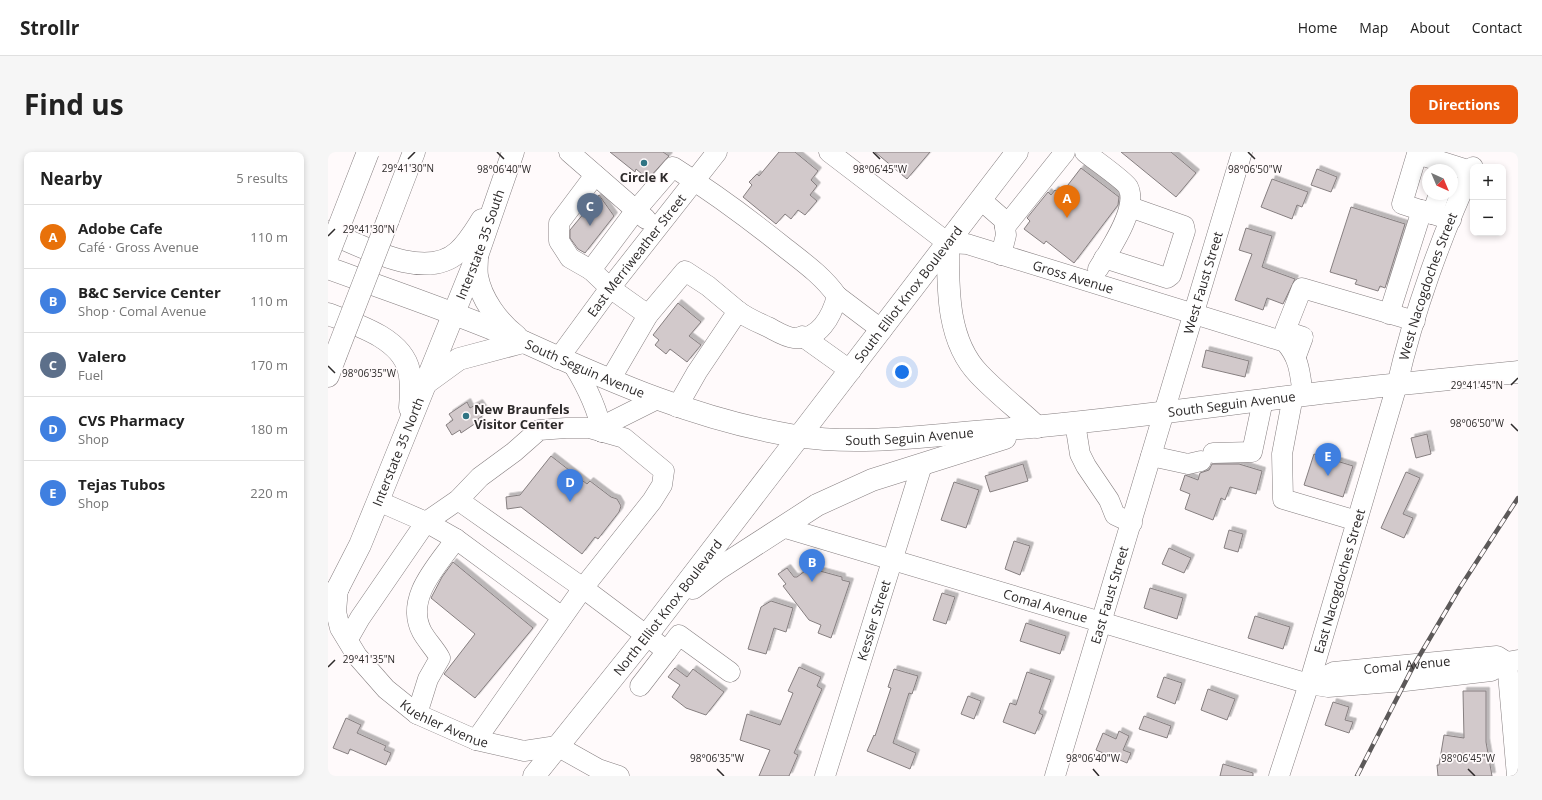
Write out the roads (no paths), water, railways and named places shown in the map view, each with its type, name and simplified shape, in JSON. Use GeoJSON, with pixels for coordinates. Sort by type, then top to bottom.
{"type":"FeatureCollection","features":[{"type":"Feature","properties":{"kind":"main road"},"geometry":{"type":"LineString","coordinates":[[328,255],[368,152]]}},
{"type":"Feature","properties":{"kind":"main road"},"geometry":{"type":"LineString","coordinates":[[332,367],[414,152]]}},
{"type":"Feature","properties":{"kind":"main road","name":"Interstate 35 South"},"geometry":{"type":"LineString","coordinates":[[453,313],[477,256],[513,152]]}},
{"type":"Feature","properties":{"kind":"main road","name":"South Elliot Knox Boulevard"},"geometry":{"type":"LineString","coordinates":[[798,437],[851,371],[1017,152]]}},
{"type":"Feature","properties":{"kind":"main road"},"geometry":{"type":"LineString","coordinates":[[328,232],[409,263],[435,263],[458,252],[497,198]]}},
{"type":"Feature","properties":{"kind":"main road"},"geometry":{"type":"LineString","coordinates":[[665,610],[718,568],[817,505],[872,480],[1038,427],[978,373],[963,350],[955,333],[949,300],[948,243]]}},
{"type":"Feature","properties":{"kind":"main road"},"geometry":{"type":"LineString","coordinates":[[477,256],[477,276],[486,299],[500,321],[523,342]]}},
{"type":"Feature","properties":{"kind":"main road","name":"South Seguin Avenue"},"geometry":{"type":"LineString","coordinates":[[328,268],[453,313],[523,342],[566,362],[677,407],[728,423],[798,437],[845,439],[889,438],[1038,427],[1165,414],[1263,400],[1518,372]]}},
{"type":"Feature","properties":{"kind":"main road","name":"Interstate 35 North"},"geometry":{"type":"LineString","coordinates":[[328,607],[360,545],[453,313]]}},
{"type":"Feature","properties":{"kind":"main road"},"geometry":{"type":"LineString","coordinates":[[328,314],[373,332],[389,342],[400,353],[409,369],[411,383],[409,425]]}},
{"type":"Feature","properties":{"kind":"main road"},"geometry":{"type":"LineString","coordinates":[[425,384],[459,359],[523,342]]}},
{"type":"Feature","properties":{"kind":"main road","name":"North Elliot Knox Boulevard"},"geometry":{"type":"LineString","coordinates":[[534,776],[647,635],[798,437]]}},
{"type":"Feature","properties":{"kind":"street"},"geometry":{"type":"LineString","coordinates":[[569,152],[657,228]]}},
{"type":"Feature","properties":{"kind":"street","name":"East Merriweather Street"},"geometry":{"type":"LineString","coordinates":[[566,362],[610,288],[717,152]]}},
{"type":"Feature","properties":{"kind":"street"},"geometry":{"type":"LineString","coordinates":[[829,152],[948,243]]}},
{"type":"Feature","properties":{"kind":"street"},"geometry":{"type":"LineString","coordinates":[[1005,227],[1065,152]]}},
{"type":"Feature","properties":{"kind":"street"},"geometry":{"type":"LineString","coordinates":[[1085,152],[1128,187],[1131,199],[1128,215],[1090,283]]}},
{"type":"Feature","properties":{"kind":"street","name":"West Faust Street"},"geometry":{"type":"LineString","coordinates":[[1165,414],[1192,315],[1242,152]]}},
{"type":"Feature","properties":{"kind":"street","name":"West Nacogdoches Street"},"geometry":{"type":"LineString","coordinates":[[1474,164],[1480,152]]}},
{"type":"Feature","properties":{"kind":"street"},"geometry":{"type":"LineString","coordinates":[[1442,164],[1417,154],[1402,204],[1451,220]]}},
{"type":"Feature","properties":{"kind":"street"},"geometry":{"type":"LineString","coordinates":[[591,270],[636,210],[672,167],[734,208],[813,270],[828,283],[837,296],[882,330]]}},
{"type":"Feature","properties":{"kind":"street"},"geometry":{"type":"LineString","coordinates":[[1458,167],[1470,169]]}},
{"type":"Feature","properties":{"kind":"street","name":"West Nacogdoches Street"},"geometry":{"type":"LineString","coordinates":[[1397,385],[1405,351],[1415,321],[1451,220],[1470,174]]}},
{"type":"Feature","properties":{"kind":"street"},"geometry":{"type":"LineString","coordinates":[[595,175],[559,223],[558,241],[570,258],[591,270],[610,288],[648,315]]}},
{"type":"Feature","properties":{"kind":"street"},"geometry":{"type":"LineString","coordinates":[[981,200],[1004,220],[1006,235],[1001,255]]}},
{"type":"Feature","properties":{"kind":"street"},"geometry":{"type":"LineString","coordinates":[[1389,314],[1427,212],[1435,200]]}},
{"type":"Feature","properties":{"kind":"street"},"geometry":{"type":"LineString","coordinates":[[1104,258],[1167,278],[1171,275],[1185,231],[1184,226],[1130,207]]}},
{"type":"Feature","properties":{"kind":"street","name":"Gross Avenue"},"geometry":{"type":"LineString","coordinates":[[948,243],[967,244],[1192,315],[1285,342],[1296,356],[1299,363],[1298,396],[1282,454],[1283,499],[1357,521]]}},
{"type":"Feature","properties":{"kind":"street"},"geometry":{"type":"LineString","coordinates":[[610,380],[648,315],[685,270],[747,317],[794,338],[812,334],[826,324],[834,309],[837,296]]}},
{"type":"Feature","properties":{"kind":"street"},"geometry":{"type":"LineString","coordinates":[[1296,356],[1303,337],[1285,331],[1302,288],[1415,321]]}},
{"type":"Feature","properties":{"kind":"street"},"geometry":{"type":"LineString","coordinates":[[677,407],[696,372],[738,311]]}},
{"type":"Feature","properties":{"kind":"street"},"geometry":{"type":"LineString","coordinates":[[802,336],[851,371]]}},
{"type":"Feature","properties":{"kind":"street"},"geometry":{"type":"LineString","coordinates":[[566,362],[591,395],[597,409],[602,432]]}},
{"type":"Feature","properties":{"kind":"street","name":"East Nacogdoches Street"},"geometry":{"type":"LineString","coordinates":[[1279,776],[1309,684],[1397,385]]}},
{"type":"Feature","properties":{"kind":"street"},"geometry":{"type":"LineString","coordinates":[[602,432],[613,421],[657,399]]}},
{"type":"Feature","properties":{"kind":"street"},"geometry":{"type":"LineString","coordinates":[[1151,456],[1188,464],[1208,457],[1252,452],[1263,400]]}},
{"type":"Feature","properties":{"kind":"street","name":"East Faust Street"},"geometry":{"type":"LineString","coordinates":[[1055,776],[1165,414]]}},
{"type":"Feature","properties":{"kind":"street"},"geometry":{"type":"LineString","coordinates":[[1075,423],[1080,454],[1086,466],[1109,500],[1114,515],[1132,523]]}},
{"type":"Feature","properties":{"kind":"street"},"geometry":{"type":"LineString","coordinates":[[348,639],[360,618],[426,522],[458,500],[480,477],[514,452],[539,430],[589,428],[624,438],[664,471],[662,485],[652,501],[583,588],[476,740]]}},
{"type":"Feature","properties":{"kind":"street","name":"Kessler Street"},"geometry":{"type":"LineString","coordinates":[[824,776],[894,559],[922,465]]}},
{"type":"Feature","properties":{"kind":"street"},"geometry":{"type":"LineString","coordinates":[[458,500],[583,588],[667,651]]}},
{"type":"Feature","properties":{"kind":"street"},"geometry":{"type":"LineString","coordinates":[[378,501],[426,522],[456,539],[562,617]]}},
{"type":"Feature","properties":{"kind":"street","name":"Comal Avenue"},"geometry":{"type":"LineString","coordinates":[[782,527],[894,559],[1309,684],[1334,672],[1497,656],[1512,661]]}},
{"type":"Feature","properties":{"kind":"street"},"geometry":{"type":"LineString","coordinates":[[416,714],[428,679],[440,658],[422,632],[418,619],[417,604],[424,583],[456,539]]}},
{"type":"Feature","properties":{"kind":"street","name":"Kuehler Avenue"},"geometry":{"type":"LineString","coordinates":[[338,588],[336,612],[340,628],[357,656],[386,689],[416,714],[476,740],[524,750],[557,746]]}},
{"type":"Feature","properties":{"kind":"street"},"geometry":{"type":"LineString","coordinates":[[640,686],[679,634],[730,672]]}},
{"type":"Feature","properties":{"kind":"street"},"geometry":{"type":"LineString","coordinates":[[1512,661],[1517,776]]}},
{"type":"Feature","properties":{"kind":"street"},"geometry":{"type":"LineString","coordinates":[[557,746],[597,772],[618,776]]}},
{"type":"Feature","properties":{"kind":"railway"},"geometry":{"type":"LineString","coordinates":[[1357,776],[1414,665],[1459,589],[1518,498]]}},
{"type":"Feature","properties":{"kind":"place","name":"Circle K"},"geometry":{"type":"Point","coordinates":[644,163]}},
{"type":"Feature","properties":{"kind":"place","name":"Adobe Cafe"},"geometry":{"type":"Point","coordinates":[1067,218]}},
{"type":"Feature","properties":{"kind":"place","name":"Valero"},"geometry":{"type":"Point","coordinates":[590,226]}},
{"type":"Feature","properties":{"kind":"place","name":"New Braunfels Visitor Center"},"geometry":{"type":"Point","coordinates":[466,416]}},
{"type":"Feature","properties":{"kind":"place","name":"Tejas Tubos"},"geometry":{"type":"Point","coordinates":[1328,476]}},
{"type":"Feature","properties":{"kind":"place","name":"CVS Pharmacy"},"geometry":{"type":"Point","coordinates":[570,502]}},
{"type":"Feature","properties":{"kind":"place","name":"B&C Service Center"},"geometry":{"type":"Point","coordinates":[812,582]}}]}
